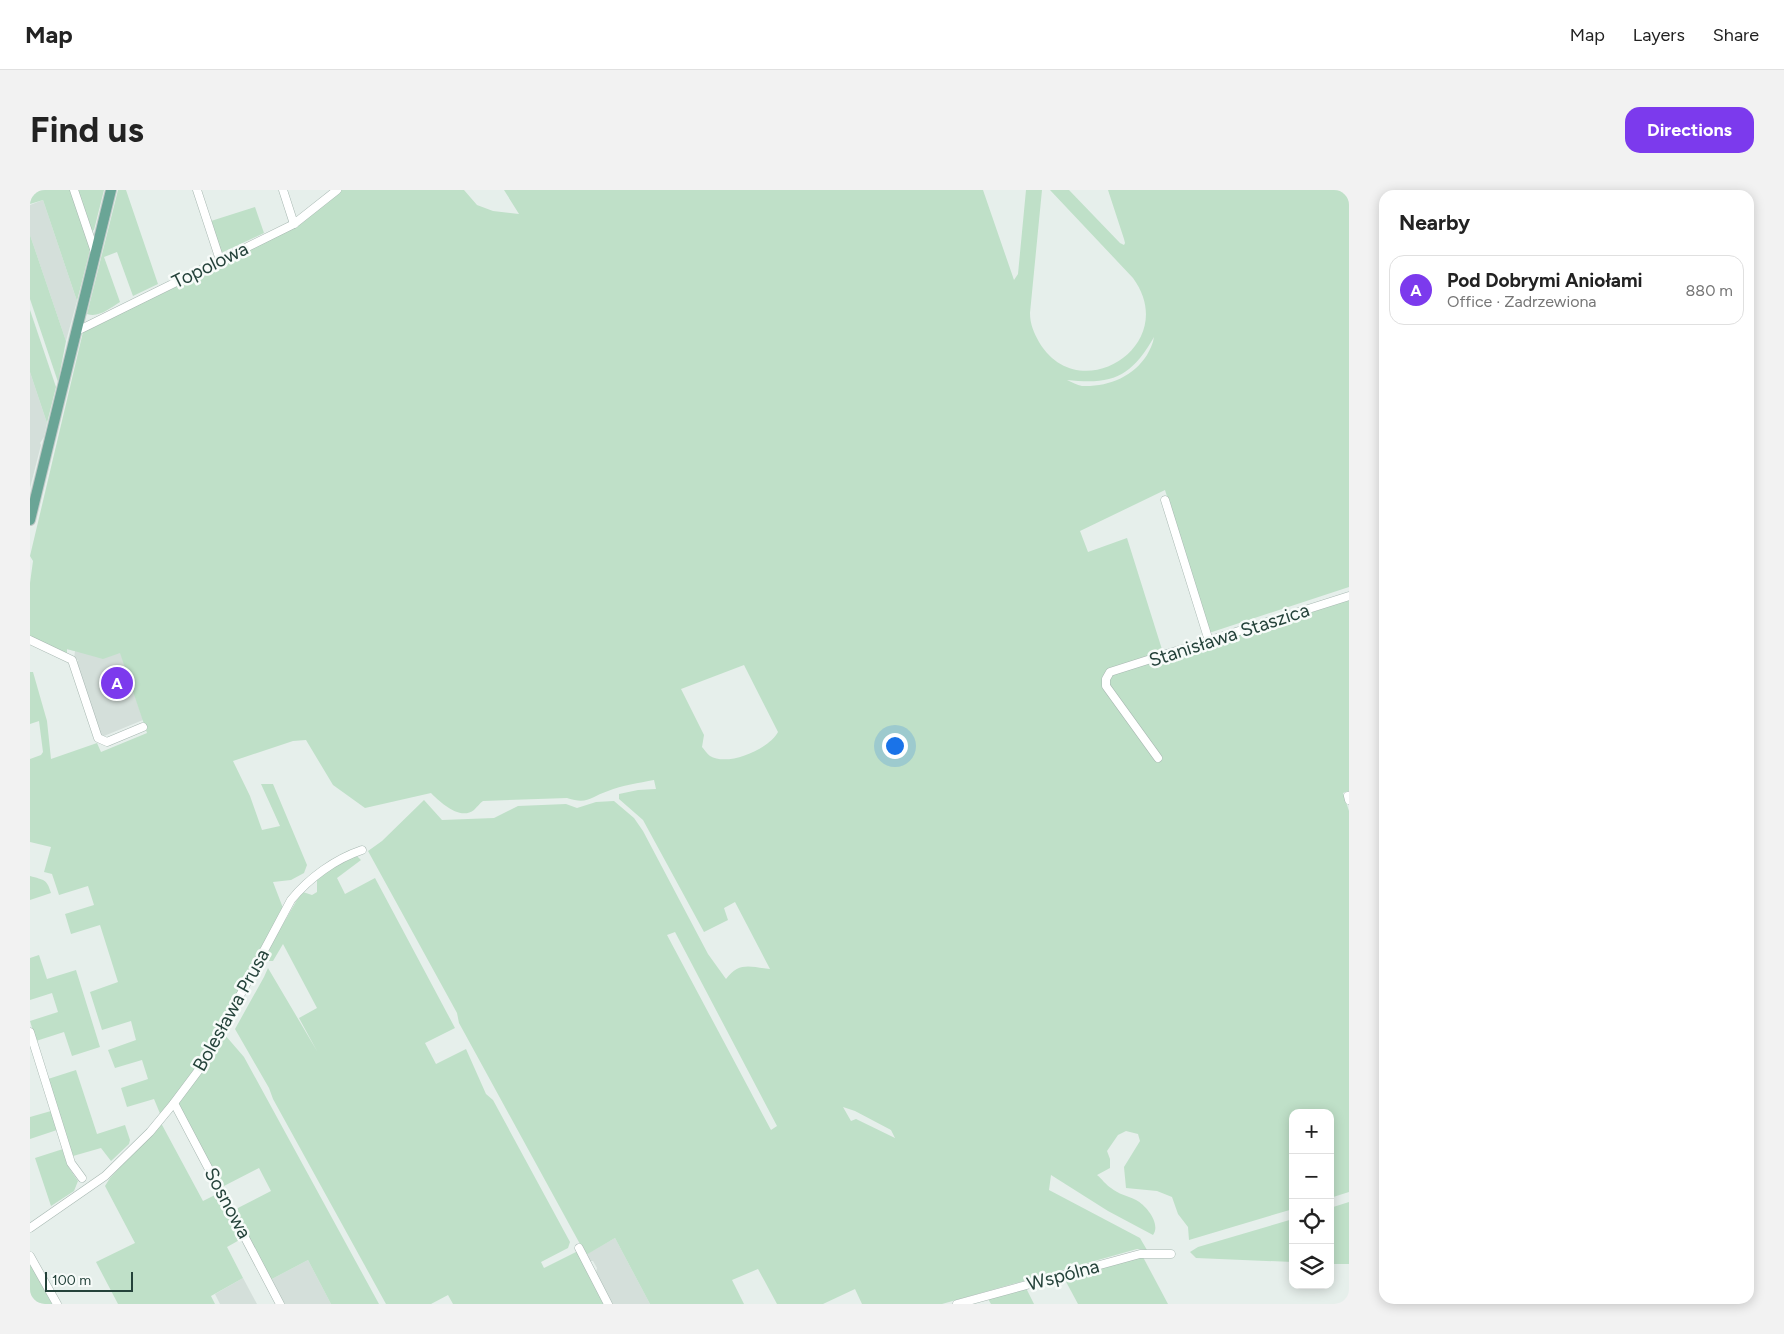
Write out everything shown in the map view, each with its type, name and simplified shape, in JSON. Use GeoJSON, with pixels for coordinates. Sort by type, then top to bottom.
{"type":"FeatureCollection","features":[{"type":"Feature","properties":{"kind":"main road"},"geometry":{"type":"LineString","coordinates":[[30,520],[33,496],[112,190]]}},
{"type":"Feature","properties":{"kind":"street"},"geometry":{"type":"LineString","coordinates":[[74,190],[96,253]]}},
{"type":"Feature","properties":{"kind":"street"},"geometry":{"type":"LineString","coordinates":[[197,190],[220,260]]}},
{"type":"Feature","properties":{"kind":"street"},"geometry":{"type":"LineString","coordinates":[[283,190],[294,224]]}},
{"type":"Feature","properties":{"kind":"street","name":"Topolowa"},"geometry":{"type":"LineString","coordinates":[[77,331],[294,224],[337,190]]}},
{"type":"Feature","properties":{"kind":"street"},"geometry":{"type":"LineString","coordinates":[[1165,500],[1208,641]]}},
{"type":"Feature","properties":{"kind":"street","name":"Stanisława Staszica"},"geometry":{"type":"LineString","coordinates":[[1158,758],[1106,686],[1106,679],[1110,672],[1349,596]]}},
{"type":"Feature","properties":{"kind":"street"},"geometry":{"type":"LineString","coordinates":[[30,640],[72,660],[98,738],[107,742],[143,728]]}},
{"type":"Feature","properties":{"kind":"street","name":"Bolesława Prusa"},"geometry":{"type":"LineString","coordinates":[[30,1228],[105,1176],[150,1132],[174,1104],[204,1063],[290,900],[298,891],[333,864],[345,856],[362,850]]}},
{"type":"Feature","properties":{"kind":"street"},"geometry":{"type":"LineString","coordinates":[[30,1032],[71,1163],[82,1178]]}},
{"type":"Feature","properties":{"kind":"street","name":"Sosnowa"},"geometry":{"type":"LineString","coordinates":[[174,1104],[280,1304]]}},
{"type":"Feature","properties":{"kind":"street"},"geometry":{"type":"LineString","coordinates":[[579,1248],[608,1304]]}},
{"type":"Feature","properties":{"kind":"street","name":"Wspólna"},"geometry":{"type":"LineString","coordinates":[[957,1304],[1140,1254],[1171,1254]]}},
{"type":"Feature","properties":{"kind":"street"},"geometry":{"type":"LineString","coordinates":[[30,1256],[57,1304]]}},
{"type":"Feature","properties":{"kind":"shaded area"},"geometry":{"type":"Polygon","coordinates":[[[43,200],[77,301],[66,341],[30,235],[30,205],[43,200]]]}},
{"type":"Feature","properties":{"kind":"shaded area"},"geometry":{"type":"Polygon","coordinates":[[[30,372],[47,423],[44,437],[40,443],[30,488],[30,372]]]}},
{"type":"Feature","properties":{"kind":"shaded area"},"geometry":{"type":"Polygon","coordinates":[[[106,609],[143,720],[104,736],[99,734],[76,663],[78,660],[74,659],[75,651],[66,649],[106,609]]]}},
{"type":"Feature","properties":{"kind":"shaded area"},"geometry":{"type":"Polygon","coordinates":[[[615,1238],[650,1304],[611,1304],[596,1273],[597,1268],[593,1261],[590,1261],[587,1254],[615,1238]]]}},
{"type":"Feature","properties":{"kind":"shaded area"},"geometry":{"type":"Polygon","coordinates":[[[308,1260],[331,1304],[283,1304],[270,1280],[308,1260]]]}},
{"type":"Feature","properties":{"kind":"shaded area"},"geometry":{"type":"Polygon","coordinates":[[[243,1278],[257,1304],[220,1304],[215,1294],[243,1278]]]}},
{"type":"Feature","properties":{"kind":"green space"},"geometry":{"type":"Polygon","coordinates":[[[30,190],[72,190],[91,246],[77,301],[43,200],[30,204],[30,190]]]}},
{"type":"Feature","properties":{"kind":"green space"},"geometry":{"type":"Polygon","coordinates":[[[76,190],[104,190],[94,230],[91,231],[76,190]]]}},
{"type":"Feature","properties":{"kind":"green space"},"geometry":{"type":"Polygon","coordinates":[[[118,190],[126,190],[158,284],[133,296],[117,252],[104,257],[120,302],[100,314],[91,315],[87,314],[118,190]]]}},
{"type":"Feature","properties":{"kind":"green space"},"geometry":{"type":"Polygon","coordinates":[[[341,190],[464,190],[477,205],[493,211],[519,214],[504,190],[983,190],[1014,280],[1018,274],[1026,190],[1042,190],[1030,313],[1034,332],[1039,342],[1057,362],[1077,370],[1099,369],[1119,361],[1135,346],[1145,326],[1145,303],[1133,278],[1050,190],[1069,190],[1124,245],[1124,239],[1108,190],[1349,190],[1349,587],[1209,633],[1165,490],[1080,531],[1088,552],[1127,538],[1165,659],[1349,599],[1349,791],[1343,793],[1349,811],[1349,1192],[1334,1197],[1334,1109],[1289,1109],[1289,1210],[1189,1240],[1188,1227],[1178,1214],[1172,1197],[1157,1191],[1126,1188],[1124,1167],[1140,1141],[1138,1134],[1126,1131],[1118,1135],[1107,1151],[1110,1159],[1110,1168],[1097,1175],[1114,1190],[1136,1200],[1144,1206],[1154,1221],[1155,1231],[1153,1235],[1108,1211],[1051,1175],[1049,1190],[1140,1238],[1147,1250],[1137,1249],[942,1304],[862,1304],[855,1289],[823,1304],[777,1304],[758,1269],[732,1280],[744,1304],[650,1304],[615,1238],[586,1255],[459,1023],[457,1013],[368,851],[382,841],[424,800],[442,820],[494,818],[518,806],[566,804],[577,808],[596,802],[614,801],[634,818],[643,831],[708,954],[726,979],[731,973],[741,967],[770,969],[735,902],[724,908],[728,920],[704,932],[643,820],[619,799],[619,794],[656,789],[654,780],[619,787],[580,801],[567,798],[483,801],[469,813],[457,812],[451,809],[431,793],[365,808],[333,785],[306,740],[293,741],[233,761],[250,796],[262,830],[280,826],[261,784],[273,784],[307,865],[304,873],[291,880],[273,882],[283,908],[204,1059],[161,1116],[154,1099],[127,1107],[121,1088],[148,1079],[142,1060],[115,1068],[108,1050],[136,1040],[131,1021],[102,1030],[90,992],[118,982],[100,925],[71,934],[65,914],[94,905],[88,886],[59,895],[52,874],[44,872],[51,847],[30,842],[30,759],[41,755],[43,752],[39,721],[30,724],[30,672],[33,672],[47,721],[51,759],[97,743],[101,752],[147,733],[120,653],[103,659],[67,649],[67,653],[30,638],[30,583],[33,561],[30,556],[83,332],[293,228],[341,190]],[[1154,337],[1146,351],[1137,361],[1128,370],[1119,375],[1097,381],[1067,380],[1082,386],[1092,386],[1119,379],[1141,363],[1149,351],[1154,337]],[[744,665],[681,689],[704,735],[702,747],[710,756],[718,759],[737,758],[757,750],[778,732],[744,665]],[[675,932],[667,935],[771,1130],[777,1126],[675,932]],[[843,1107],[851,1121],[856,1119],[895,1138],[891,1130],[855,1111],[843,1107]]]}},
{"type":"Feature","properties":{"kind":"green space"},"geometry":{"type":"Polygon","coordinates":[[[255,207],[264,233],[221,253],[211,221],[255,207]]]}},
{"type":"Feature","properties":{"kind":"green space"},"geometry":{"type":"Polygon","coordinates":[[[30,235],[66,341],[58,382],[30,299],[30,235]]]}},
{"type":"Feature","properties":{"kind":"green space"},"geometry":{"type":"Polygon","coordinates":[[[30,310],[56,387],[47,423],[30,372],[30,310]]]}},
{"type":"Feature","properties":{"kind":"green space"},"geometry":{"type":"Polygon","coordinates":[[[356,855],[361,860],[337,878],[345,894],[375,878],[455,1028],[425,1043],[436,1064],[466,1049],[486,1094],[493,1100],[570,1242],[568,1248],[541,1262],[544,1268],[578,1251],[606,1304],[453,1304],[448,1295],[431,1304],[386,1304],[235,1029],[268,968],[317,1051],[299,1018],[317,1008],[283,944],[273,961],[269,961],[265,955],[301,893],[312,895],[317,892],[317,880],[332,868],[356,855]]]}},
{"type":"Feature","properties":{"kind":"green space"},"geometry":{"type":"Polygon","coordinates":[[[30,876],[44,881],[51,893],[30,900],[30,876]]]}},
{"type":"Feature","properties":{"kind":"green space"},"geometry":{"type":"Polygon","coordinates":[[[39,955],[47,979],[76,970],[100,1047],[72,1056],[64,1032],[36,1041],[30,1021],[58,1012],[52,993],[30,1000],[30,958],[39,955]]]}},
{"type":"Feature","properties":{"kind":"green space"},"geometry":{"type":"Polygon","coordinates":[[[225,1035],[244,1057],[379,1304],[331,1304],[308,1260],[270,1280],[234,1210],[271,1191],[259,1168],[222,1187],[177,1104],[205,1067],[225,1035]]]}},
{"type":"Feature","properties":{"kind":"green space"},"geometry":{"type":"Polygon","coordinates":[[[76,1070],[97,1134],[125,1125],[130,1140],[129,1144],[111,1161],[101,1148],[73,1156],[48,1079],[76,1070]]]}},
{"type":"Feature","properties":{"kind":"green space"},"geometry":{"type":"Polygon","coordinates":[[[51,1111],[57,1130],[30,1139],[30,1117],[51,1111]]]}},
{"type":"Feature","properties":{"kind":"green space"},"geometry":{"type":"Polygon","coordinates":[[[161,1123],[203,1201],[219,1193],[243,1238],[227,1247],[243,1278],[211,1296],[215,1304],[118,1304],[96,1262],[135,1243],[105,1186],[110,1178],[161,1123]]]}},
{"type":"Feature","properties":{"kind":"green space"},"geometry":{"type":"Polygon","coordinates":[[[63,1149],[69,1168],[78,1181],[74,1191],[51,1206],[35,1158],[63,1149]]]}},
{"type":"Feature","properties":{"kind":"green space"},"geometry":{"type":"Polygon","coordinates":[[[1349,1202],[1349,1264],[1334,1264],[1334,1207],[1349,1202]]]}},
{"type":"Feature","properties":{"kind":"green space"},"geometry":{"type":"Polygon","coordinates":[[[1289,1220],[1289,1262],[1196,1258],[1190,1252],[1198,1247],[1289,1220]]]}},
{"type":"Feature","properties":{"kind":"green space"},"geometry":{"type":"Polygon","coordinates":[[[1143,1257],[1168,1304],[1078,1304],[1064,1278],[1143,1257]]]}},
{"type":"Feature","properties":{"kind":"green space"},"geometry":{"type":"Polygon","coordinates":[[[30,1264],[52,1304],[30,1304],[30,1264]]]}},
{"type":"Feature","properties":{"kind":"green space"},"geometry":{"type":"Polygon","coordinates":[[[1026,1288],[1034,1304],[991,1304],[988,1299],[1026,1288]]]}},
{"type":"Feature","properties":{"kind":"place","name":"Pod Dobrymi Aniołami"},"geometry":{"type":"Point","coordinates":[117,683]}}]}
